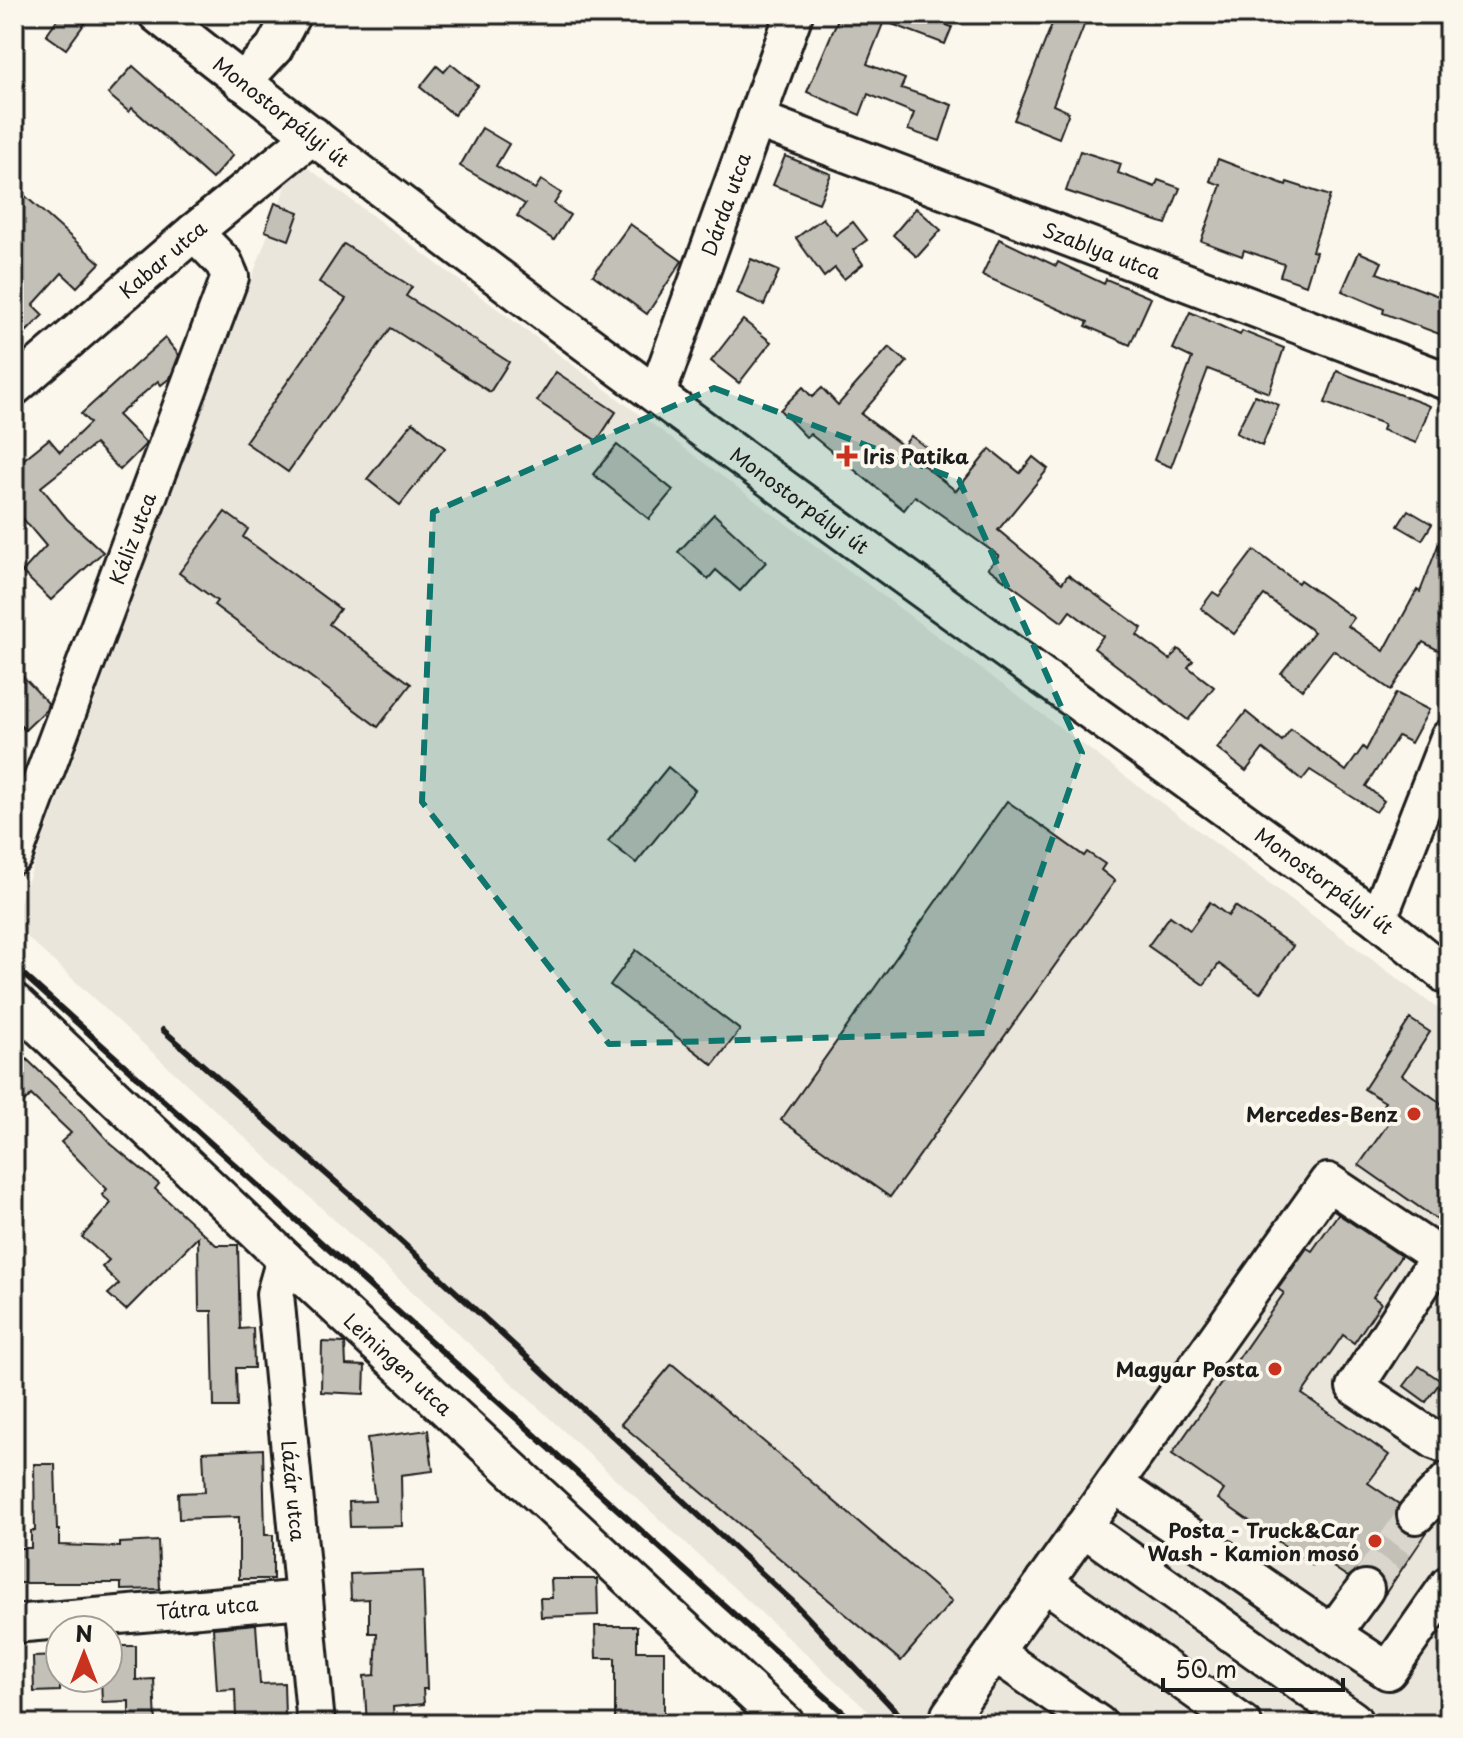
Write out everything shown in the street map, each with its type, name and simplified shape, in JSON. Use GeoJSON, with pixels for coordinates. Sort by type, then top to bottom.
{"type":"FeatureCollection","features":[{"type":"Feature","properties":{"kind":"street","name":"Monostorpályi út"},"geometry":{"type":"LineString","coordinates":[[157,14],[242,82],[657,394],[1378,919],[1449,977]]}},
{"type":"Feature","properties":{"kind":"street"},"geometry":{"type":"LineString","coordinates":[[242,82],[274,48],[292,14]]}},
{"type":"Feature","properties":{"kind":"street","name":"Dárda utca"},"geometry":{"type":"LineString","coordinates":[[657,394],[794,14]]}},
{"type":"Feature","properties":{"kind":"street","name":"Szablya utca"},"geometry":{"type":"LineString","coordinates":[[756,119],[1449,382]]}},
{"type":"Feature","properties":{"kind":"street","name":"Kabar utca"},"geometry":{"type":"LineString","coordinates":[[14,387],[194,232],[313,135]]}},
{"type":"Feature","properties":{"kind":"street","name":"Káliz utca"},"geometry":{"type":"LineString","coordinates":[[14,855],[230,277],[224,263],[194,232]]}},
{"type":"Feature","properties":{"kind":"street"},"geometry":{"type":"LineString","coordinates":[[1378,919],[1449,738]]}},
{"type":"Feature","properties":{"kind":"street","name":"Leiningen utca"},"geometry":{"type":"LineString","coordinates":[[14,1002],[774,1719]]}},
{"type":"Feature","properties":{"kind":"street"},"geometry":{"type":"LineString","coordinates":[[962,1724],[950,1715],[1328,1182],[1444,1260],[1355,1387],[1445,1436]]}},
{"type":"Feature","properties":{"kind":"street","name":"Lázár utca"},"geometry":{"type":"LineString","coordinates":[[285,1259],[275,1294],[316,1724]]}},
{"type":"Feature","properties":{"kind":"street"},"geometry":{"type":"LineString","coordinates":[[1416,1515],[1449,1480]]}},
{"type":"Feature","properties":{"kind":"street"},"geometry":{"type":"LineString","coordinates":[[1114,1484],[1388,1671]]}},
{"type":"Feature","properties":{"kind":"street"},"geometry":{"type":"LineString","coordinates":[[1083,1527],[1352,1722],[1449,1584]]}},
{"type":"Feature","properties":{"kind":"street"},"geometry":{"type":"LineString","coordinates":[[1044,1582],[1243,1724]]}},
{"type":"Feature","properties":{"kind":"street"},"geometry":{"type":"LineString","coordinates":[[1332,1634],[1365,1589]]}},
{"type":"Feature","properties":{"kind":"street","name":"Tátra utca"},"geometry":{"type":"LineString","coordinates":[[14,1624],[304,1599]]}},
{"type":"Feature","properties":{"kind":"street"},"geometry":{"type":"LineString","coordinates":[[995,1653],[1098,1724]]}},
{"type":"Feature","properties":{"kind":"highlighted area"},"geometry":{"type":"Polygon","coordinates":[[[714,388],[959,480],[1082,753],[985,1033],[609,1044],[422,802],[433,512],[714,388]]]}},
{"type":"Feature","properties":{"kind":"shaded area"},"geometry":{"type":"Polygon","coordinates":[[[296,159],[1449,1017],[1449,1724],[882,1724],[14,925],[14,918],[296,159]]]}},
{"type":"Feature","properties":{"kind":"building"},"geometry":{"type":"Polygon","coordinates":[[[61,14],[72,14],[85,23],[66,49],[46,35],[61,14]]]}},
{"type":"Feature","properties":{"kind":"building"},"geometry":{"type":"Polygon","coordinates":[[[840,14],[917,14],[952,27],[945,44],[884,21],[867,64],[905,79],[901,88],[952,105],[940,141],[908,130],[914,113],[868,94],[860,115],[807,92],[840,14]]]}},
{"type":"Feature","properties":{"kind":"building"},"geometry":{"type":"Polygon","coordinates":[[[1056,14],[1085,23],[1053,105],[1069,112],[1059,138],[1014,120],[1056,14]]]}},
{"type":"Feature","properties":{"kind":"building"},"geometry":{"type":"Polygon","coordinates":[[[451,64],[478,86],[454,115],[420,87],[437,66],[444,72],[451,64]]]}},
{"type":"Feature","properties":{"kind":"building"},"geometry":{"type":"Polygon","coordinates":[[[133,66],[233,155],[212,179],[132,108],[129,112],[108,94],[133,66]]]}},
{"type":"Feature","properties":{"kind":"building"},"geometry":{"type":"Polygon","coordinates":[[[482,128],[509,144],[496,166],[535,189],[541,180],[561,193],[554,204],[570,215],[554,240],[517,216],[525,204],[460,166],[482,128]]]}},
{"type":"Feature","properties":{"kind":"building"},"geometry":{"type":"Polygon","coordinates":[[[1080,151],[1121,164],[1118,173],[1155,187],[1158,180],[1180,188],[1166,224],[1066,191],[1080,151]]]}},
{"type":"Feature","properties":{"kind":"building"},"geometry":{"type":"Polygon","coordinates":[[[785,156],[831,174],[819,203],[773,185],[785,156]]]}},
{"type":"Feature","properties":{"kind":"building"},"geometry":{"type":"Polygon","coordinates":[[[1218,159],[1286,185],[1287,182],[1330,196],[1312,251],[1316,252],[1306,285],[1280,276],[1284,264],[1244,250],[1242,256],[1201,241],[1221,185],[1210,181],[1218,159]]]}},
{"type":"Feature","properties":{"kind":"building"},"geometry":{"type":"Polygon","coordinates":[[[14,186],[100,263],[77,287],[62,273],[33,305],[43,315],[27,331],[17,322],[14,326],[14,186]]]}},
{"type":"Feature","properties":{"kind":"building"},"geometry":{"type":"Polygon","coordinates":[[[275,203],[299,212],[289,240],[265,231],[275,203]]]}},
{"type":"Feature","properties":{"kind":"building"},"geometry":{"type":"Polygon","coordinates":[[[916,208],[941,230],[917,257],[893,235],[916,208]]]}},
{"type":"Feature","properties":{"kind":"building"},"geometry":{"type":"Polygon","coordinates":[[[823,218],[836,235],[853,222],[867,240],[853,250],[863,264],[844,279],[835,268],[824,277],[796,238],[823,218]]]}},
{"type":"Feature","properties":{"kind":"building"},"geometry":{"type":"Polygon","coordinates":[[[630,224],[682,261],[647,314],[593,275],[630,224]]]}},
{"type":"Feature","properties":{"kind":"building"},"geometry":{"type":"Polygon","coordinates":[[[999,239],[1056,266],[1058,262],[1104,284],[1106,279],[1151,298],[1130,345],[1086,326],[1088,322],[982,275],[999,239]]]}},
{"type":"Feature","properties":{"kind":"building"},"geometry":{"type":"Polygon","coordinates":[[[344,244],[412,287],[406,296],[509,362],[490,392],[391,328],[288,472],[245,442],[346,299],[319,282],[344,244]]]}},
{"type":"Feature","properties":{"kind":"building"},"geometry":{"type":"Polygon","coordinates":[[[1359,252],[1382,262],[1377,273],[1449,300],[1449,317],[1442,335],[1383,313],[1384,309],[1342,291],[1359,252]]]}},
{"type":"Feature","properties":{"kind":"building"},"geometry":{"type":"Polygon","coordinates":[[[751,259],[779,271],[764,305],[737,293],[751,259]]]}},
{"type":"Feature","properties":{"kind":"building"},"geometry":{"type":"Polygon","coordinates":[[[1190,312],[1240,335],[1242,331],[1284,348],[1269,393],[1208,369],[1171,467],[1154,460],[1192,358],[1173,349],[1190,312]]]}},
{"type":"Feature","properties":{"kind":"building"},"geometry":{"type":"Polygon","coordinates":[[[743,320],[771,342],[739,383],[711,361],[743,320]]]}},
{"type":"Feature","properties":{"kind":"building"},"geometry":{"type":"Polygon","coordinates":[[[165,338],[179,355],[170,378],[161,385],[158,381],[118,415],[146,443],[144,446],[120,470],[95,444],[41,487],[67,519],[103,552],[51,600],[22,572],[46,546],[14,508],[14,467],[49,439],[60,452],[90,423],[81,414],[165,338]]]}},
{"type":"Feature","properties":{"kind":"building"},"geometry":{"type":"Polygon","coordinates":[[[889,347],[907,362],[861,414],[903,446],[911,436],[927,448],[917,460],[956,491],[990,449],[1020,473],[1033,457],[1048,469],[998,530],[1062,583],[1068,575],[1142,628],[1137,635],[1170,660],[1178,649],[1193,661],[1188,667],[1214,687],[1188,720],[1094,648],[1103,636],[1070,611],[1062,622],[988,568],[999,556],[915,496],[904,510],[810,434],[806,437],[780,410],[803,387],[812,397],[822,388],[838,405],[889,347]]]}},
{"type":"Feature","properties":{"kind":"building"},"geometry":{"type":"Polygon","coordinates":[[[1337,371],[1430,406],[1416,443],[1382,430],[1384,424],[1325,403],[1337,371]]]}},
{"type":"Feature","properties":{"kind":"building"},"geometry":{"type":"Polygon","coordinates":[[[556,372],[616,412],[597,441],[537,401],[556,372]]]}},
{"type":"Feature","properties":{"kind":"building"},"geometry":{"type":"Polygon","coordinates":[[[1255,395],[1279,405],[1262,446],[1236,433],[1255,395]]]}},
{"type":"Feature","properties":{"kind":"building"},"geometry":{"type":"Polygon","coordinates":[[[413,422],[445,448],[400,505],[367,479],[413,422]]]}},
{"type":"Feature","properties":{"kind":"building"},"geometry":{"type":"Polygon","coordinates":[[[617,445],[673,490],[649,519],[593,474],[617,445]]]}},
{"type":"Feature","properties":{"kind":"building"},"geometry":{"type":"Polygon","coordinates":[[[1408,510],[1432,524],[1422,540],[1398,526],[1408,510]]]}},
{"type":"Feature","properties":{"kind":"building"},"geometry":{"type":"Polygon","coordinates":[[[225,512],[248,529],[243,537],[340,609],[329,624],[411,684],[378,727],[214,605],[217,601],[179,573],[225,512]]]}},
{"type":"Feature","properties":{"kind":"building"},"geometry":{"type":"Polygon","coordinates":[[[714,514],[766,562],[740,591],[716,570],[708,579],[678,552],[714,514]]]}},
{"type":"Feature","properties":{"kind":"building"},"geometry":{"type":"Polygon","coordinates":[[[1447,522],[1449,598],[1439,617],[1449,623],[1449,656],[1423,642],[1391,690],[1333,650],[1302,690],[1281,673],[1314,632],[1264,595],[1234,634],[1201,608],[1213,592],[1219,596],[1254,550],[1298,583],[1300,580],[1354,618],[1348,626],[1384,651],[1417,590],[1420,592],[1447,522]]]}},
{"type":"Feature","properties":{"kind":"building"},"geometry":{"type":"Polygon","coordinates":[[[14,667],[48,703],[46,710],[25,730],[14,719],[14,667]]]}},
{"type":"Feature","properties":{"kind":"building"},"geometry":{"type":"Polygon","coordinates":[[[1396,693],[1429,710],[1411,743],[1398,736],[1366,786],[1384,801],[1376,812],[1310,770],[1302,780],[1263,749],[1246,771],[1217,748],[1246,712],[1282,741],[1291,729],[1346,771],[1363,747],[1366,750],[1396,693]]]}},
{"type":"Feature","properties":{"kind":"building"},"geometry":{"type":"Polygon","coordinates":[[[668,767],[695,790],[636,863],[608,841],[668,767]]]}},
{"type":"Feature","properties":{"kind":"building"},"geometry":{"type":"Polygon","coordinates":[[[1007,801],[1084,856],[1087,852],[1105,864],[1101,870],[1115,881],[890,1197],[781,1120],[1007,801]]]}},
{"type":"Feature","properties":{"kind":"building"},"geometry":{"type":"Polygon","coordinates":[[[1210,902],[1228,916],[1235,906],[1293,946],[1260,993],[1219,964],[1204,985],[1148,946],[1170,916],[1190,930],[1210,902]]]}},
{"type":"Feature","properties":{"kind":"building"},"geometry":{"type":"Polygon","coordinates":[[[636,950],[740,1030],[713,1065],[610,985],[636,950]]]}},
{"type":"Feature","properties":{"kind":"building"},"geometry":{"type":"Polygon","coordinates":[[[1410,1019],[1430,1032],[1402,1075],[1449,1109],[1449,1228],[1359,1165],[1390,1121],[1377,1113],[1385,1102],[1364,1089],[1410,1019]]]}},
{"type":"Feature","properties":{"kind":"building"},"geometry":{"type":"Polygon","coordinates":[[[14,1047],[111,1144],[159,1184],[155,1189],[216,1245],[238,1245],[240,1329],[253,1328],[254,1368],[236,1368],[237,1407],[214,1407],[212,1311],[199,1311],[198,1237],[126,1310],[108,1294],[119,1284],[102,1267],[109,1260],[82,1237],[111,1203],[102,1195],[107,1189],[61,1142],[71,1133],[31,1095],[14,1113],[14,1047]]]}},
{"type":"Feature","properties":{"kind":"building","name":"Magyar Posta"},"geometry":{"type":"Polygon","coordinates":[[[1338,1214],[1401,1256],[1373,1297],[1381,1303],[1354,1343],[1343,1335],[1302,1394],[1389,1455],[1368,1483],[1399,1504],[1396,1520],[1402,1531],[1412,1536],[1427,1532],[1385,1594],[1384,1581],[1377,1572],[1366,1568],[1348,1577],[1318,1557],[1312,1565],[1218,1499],[1224,1490],[1172,1454],[1284,1293],[1278,1289],[1307,1248],[1312,1251],[1338,1214]]]}},
{"type":"Feature","properties":{"kind":"building"},"geometry":{"type":"Polygon","coordinates":[[[322,1342],[345,1343],[346,1365],[365,1366],[364,1394],[321,1392],[322,1342]]]}},
{"type":"Feature","properties":{"kind":"building"},"geometry":{"type":"Polygon","coordinates":[[[672,1364],[952,1601],[901,1661],[621,1424],[672,1364]]]}},
{"type":"Feature","properties":{"kind":"building"},"geometry":{"type":"Polygon","coordinates":[[[1419,1366],[1441,1381],[1426,1402],[1404,1386],[1419,1366]]]}},
{"type":"Feature","properties":{"kind":"building"},"geometry":{"type":"Polygon","coordinates":[[[428,1430],[433,1471],[401,1475],[402,1526],[350,1527],[349,1502],[375,1501],[367,1438],[428,1430]]]}},
{"type":"Feature","properties":{"kind":"building"},"geometry":{"type":"Polygon","coordinates":[[[263,1449],[265,1535],[273,1535],[273,1579],[239,1579],[239,1517],[179,1519],[178,1493],[205,1492],[203,1452],[263,1449]]]}},
{"type":"Feature","properties":{"kind":"building"},"geometry":{"type":"Polygon","coordinates":[[[34,1464],[55,1464],[59,1545],[120,1547],[120,1543],[158,1541],[160,1589],[121,1590],[121,1583],[14,1583],[14,1548],[31,1548],[31,1531],[35,1531],[34,1464]]]}},
{"type":"Feature","properties":{"kind":"building"},"geometry":{"type":"Polygon","coordinates":[[[423,1571],[427,1689],[423,1689],[424,1704],[393,1707],[394,1724],[367,1724],[364,1676],[375,1675],[377,1633],[369,1633],[369,1599],[351,1600],[350,1574],[423,1571]]]}},
{"type":"Feature","properties":{"kind":"building"},"geometry":{"type":"Polygon","coordinates":[[[551,1579],[597,1579],[598,1615],[541,1617],[540,1598],[552,1598],[551,1579]]]}},
{"type":"Feature","properties":{"kind":"building"},"geometry":{"type":"Polygon","coordinates":[[[256,1624],[260,1684],[284,1683],[285,1717],[236,1719],[235,1689],[217,1690],[213,1628],[256,1624]]]}},
{"type":"Feature","properties":{"kind":"building"},"geometry":{"type":"Polygon","coordinates":[[[595,1626],[637,1626],[637,1651],[664,1651],[664,1724],[615,1724],[615,1658],[596,1658],[595,1626]]]}},
{"type":"Feature","properties":{"kind":"building"},"geometry":{"type":"Polygon","coordinates":[[[124,1646],[136,1646],[136,1680],[154,1679],[156,1724],[129,1724],[129,1701],[102,1702],[102,1694],[124,1694],[124,1646]]]}},
{"type":"Feature","properties":{"kind":"building"},"geometry":{"type":"Polygon","coordinates":[[[33,1657],[44,1657],[44,1692],[34,1692],[33,1657]]]}},
{"type":"Feature","properties":{"kind":"tunnel"},"geometry":{"type":"LineString","coordinates":[[1365,1589],[1416,1515]]}},
{"type":"Feature","properties":{"kind":"railway"},"geometry":{"type":"LineString","coordinates":[[14,966],[856,1724]]}},
{"type":"Feature","properties":{"kind":"railway"},"geometry":{"type":"LineString","coordinates":[[163,1030],[356,1200],[793,1602],[908,1724]]}},
{"type":"Feature","properties":{"kind":"place","name":"Iris Patika"},"geometry":{"type":"Point","coordinates":[847,456]}},
{"type":"Feature","properties":{"kind":"place","name":"Mercedes-Benz"},"geometry":{"type":"Point","coordinates":[1414,1114]}},
{"type":"Feature","properties":{"kind":"place","name":"Magyar Posta"},"geometry":{"type":"Point","coordinates":[1275,1369]}},
{"type":"Feature","properties":{"kind":"place","name":"Posta - Truck&Car Wash - Kamion mosó"},"geometry":{"type":"Point","coordinates":[1375,1541]}}]}
